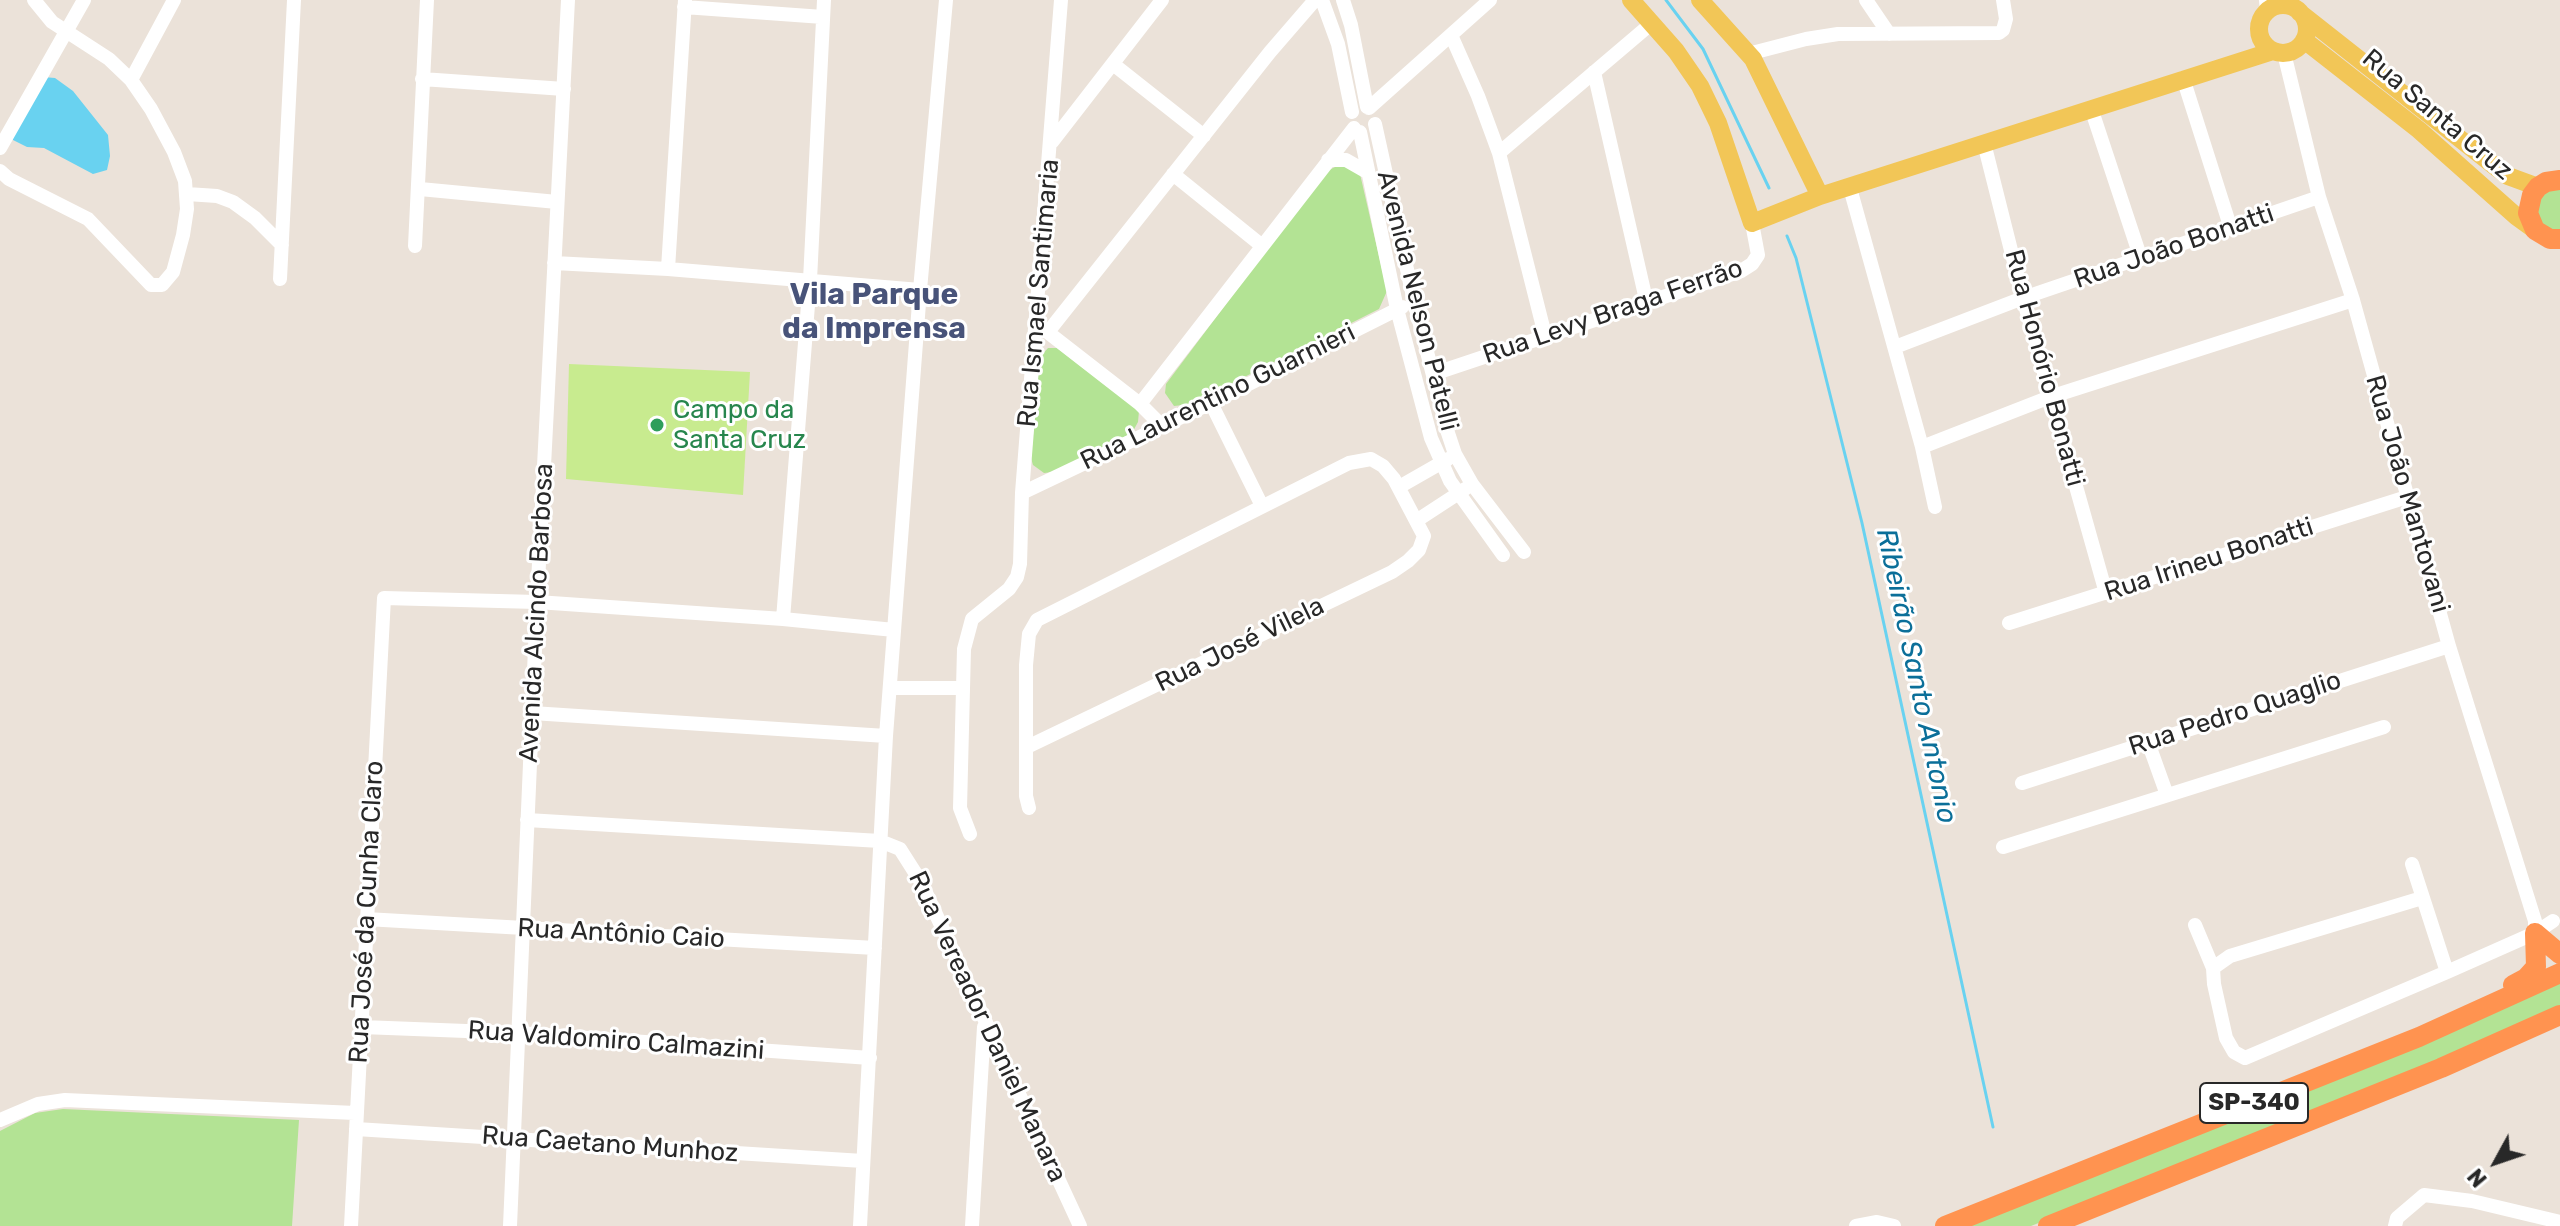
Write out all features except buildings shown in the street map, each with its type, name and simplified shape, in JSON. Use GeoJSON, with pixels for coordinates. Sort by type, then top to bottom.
{"type":"FeatureCollection","features":[{"type":"Feature","properties":{"kind":"highway"},"geometry":{"type":"LineString","coordinates":[[2560,180],[2538,187],[2528,203],[2528,213],[2535,230],[2560,254]]}},
{"type":"Feature","properties":{"kind":"highway"},"geometry":{"type":"LineString","coordinates":[[2535,230],[2550,239],[2560,239]]}},
{"type":"Feature","properties":{"kind":"highway"},"geometry":{"type":"LineString","coordinates":[[2535,927],[2560,954]]}},
{"type":"Feature","properties":{"kind":"highway"},"geometry":{"type":"LineString","coordinates":[[2461,1019],[2533,972],[2537,961],[2535,927]]}},
{"type":"Feature","properties":{"kind":"highway","name":"SP-340"},"geometry":{"type":"LineString","coordinates":[[1945,1226],[2461,1019],[2560,973]]}},
{"type":"Feature","properties":{"kind":"highway","name":"SP-340"},"geometry":{"type":"LineString","coordinates":[[2048,1226],[2441,1068],[2560,1015]]}},
{"type":"Feature","properties":{"kind":"main road"},"geometry":{"type":"LineString","coordinates":[[1631,0],[1687,66],[1709,103],[1730,154],[1752,223],[1820,196],[2183,78],[2296,49],[2304,40],[2306,25],[2299,12],[2287,6],[2266,6],[2259,32],[2266,47],[2278,52]]}},
{"type":"Feature","properties":{"kind":"main road"},"geometry":{"type":"LineString","coordinates":[[1700,0],[1748,54],[1820,196]]}},
{"type":"Feature","properties":{"kind":"main road","name":"Rua Santa Cruz"},"geometry":{"type":"LineString","coordinates":[[2299,12],[2419,130],[2535,230]]}},
{"type":"Feature","properties":{"kind":"main road"},"geometry":{"type":"LineString","coordinates":[[2229,65],[2259,32]]}},
{"type":"Feature","properties":{"kind":"main road","name":"Rua Santa Cruz"},"geometry":{"type":"LineString","coordinates":[[2304,40],[2368,77],[2508,176],[2538,187]]}},
{"type":"Feature","properties":{"kind":"street"},"geometry":{"type":"LineString","coordinates":[[0,171],[9,179],[88,219],[148,283],[160,286],[173,272],[183,235],[187,194],[174,152],[131,80],[109,59],[46,16],[34,0]]}},
{"type":"Feature","properties":{"kind":"street"},"geometry":{"type":"LineString","coordinates":[[0,148],[84,0]]}},
{"type":"Feature","properties":{"kind":"street"},"geometry":{"type":"LineString","coordinates":[[131,80],[174,0]]}},
{"type":"Feature","properties":{"kind":"street"},"geometry":{"type":"LineString","coordinates":[[280,279],[294,0]]}},
{"type":"Feature","properties":{"kind":"street"},"geometry":{"type":"LineString","coordinates":[[415,246],[427,0]]}},
{"type":"Feature","properties":{"kind":"street","name":"Avenida Alcindo Barbosa"},"geometry":{"type":"LineString","coordinates":[[510,1226],[537,602],[568,0]]}},
{"type":"Feature","properties":{"kind":"street"},"geometry":{"type":"LineString","coordinates":[[783,619],[810,280],[824,0]]}},
{"type":"Feature","properties":{"kind":"street"},"geometry":{"type":"LineString","coordinates":[[860,1226],[886,736],[946,0]]}},
{"type":"Feature","properties":{"kind":"street","name":"Rua Ismael Santimaria"},"geometry":{"type":"LineString","coordinates":[[962,688],[969,625],[976,614],[1013,584],[1020,564],[1023,543],[1022,493],[1043,329],[1061,0]]}},
{"type":"Feature","properties":{"kind":"street"},"geometry":{"type":"LineString","coordinates":[[1052,142],[1162,0]]}},
{"type":"Feature","properties":{"kind":"street"},"geometry":{"type":"LineString","coordinates":[[1161,425],[1140,404],[1043,329],[1315,0]]}},
{"type":"Feature","properties":{"kind":"street"},"geometry":{"type":"LineString","coordinates":[[1322,0],[1338,44],[1352,112],[1350,122],[1357,130]]}},
{"type":"Feature","properties":{"kind":"street"},"geometry":{"type":"LineString","coordinates":[[1140,404],[1328,160],[1357,130],[1370,130],[1375,124],[1375,115],[1368,108],[1343,0]]}},
{"type":"Feature","properties":{"kind":"street"},"geometry":{"type":"LineString","coordinates":[[1352,112],[1360,107],[1368,108],[1490,0]]}},
{"type":"Feature","properties":{"kind":"street"},"geometry":{"type":"LineString","coordinates":[[1866,0],[1889,34]]}},
{"type":"Feature","properties":{"kind":"street"},"geometry":{"type":"LineString","coordinates":[[1748,54],[1817,37],[1991,34],[2003,30],[2006,19],[2003,0]]}},
{"type":"Feature","properties":{"kind":"street"},"geometry":{"type":"LineString","coordinates":[[668,269],[684,3],[823,17]]}},
{"type":"Feature","properties":{"kind":"street"},"geometry":{"type":"LineString","coordinates":[[1499,153],[1652,23]]}},
{"type":"Feature","properties":{"kind":"street"},"geometry":{"type":"LineString","coordinates":[[1451,35],[1499,153],[1545,335]]}},
{"type":"Feature","properties":{"kind":"street","name":"Rua João Mantovani"},"geometry":{"type":"LineString","coordinates":[[2278,52],[2319,197],[2353,300],[2449,646],[2535,927]]}},
{"type":"Feature","properties":{"kind":"street"},"geometry":{"type":"LineString","coordinates":[[1113,64],[1204,136]]}},
{"type":"Feature","properties":{"kind":"street"},"geometry":{"type":"LineString","coordinates":[[1594,72],[1647,304]]}},
{"type":"Feature","properties":{"kind":"street"},"geometry":{"type":"LineString","coordinates":[[2183,78],[2231,229]]}},
{"type":"Feature","properties":{"kind":"street"},"geometry":{"type":"LineString","coordinates":[[422,79],[564,89]]}},
{"type":"Feature","properties":{"kind":"street"},"geometry":{"type":"LineString","coordinates":[[2091,108],[2141,259]]}},
{"type":"Feature","properties":{"kind":"street","name":"Avenida Nelson Patelli"},"geometry":{"type":"LineString","coordinates":[[1375,124],[1439,406],[1455,454],[1472,484],[1524,552]]}},
{"type":"Feature","properties":{"kind":"street","name":"Avenida Nelson Patelli"},"geometry":{"type":"LineString","coordinates":[[1357,130],[1397,309],[1440,465],[1503,555]]}},
{"type":"Feature","properties":{"kind":"street","name":"Rua Honório Bonatti"},"geometry":{"type":"LineString","coordinates":[[1984,143],[2023,298],[2106,593]]}},
{"type":"Feature","properties":{"kind":"street"},"geometry":{"type":"LineString","coordinates":[[1328,160],[1346,160],[1367,172]]}},
{"type":"Feature","properties":{"kind":"street"},"geometry":{"type":"LineString","coordinates":[[1173,174],[1261,245]]}},
{"type":"Feature","properties":{"kind":"street"},"geometry":{"type":"LineString","coordinates":[[1850,188],[1922,447],[1935,507]]}},
{"type":"Feature","properties":{"kind":"street"},"geometry":{"type":"LineString","coordinates":[[420,189],[557,202]]}},
{"type":"Feature","properties":{"kind":"street"},"geometry":{"type":"LineString","coordinates":[[187,194],[217,196],[233,202],[255,218],[282,245]]}},
{"type":"Feature","properties":{"kind":"street","name":"Rua João Bonatti"},"geometry":{"type":"LineString","coordinates":[[1895,347],[2023,298],[2319,197]]}},
{"type":"Feature","properties":{"kind":"street","name":"Rua Levy Braga Ferrão"},"geometry":{"type":"LineString","coordinates":[[1433,374],[1749,267],[1757,259],[1758,252],[1752,223]]}},
{"type":"Feature","properties":{"kind":"street"},"geometry":{"type":"LineString","coordinates":[[554,263],[668,269],[920,290]]}},
{"type":"Feature","properties":{"kind":"street"},"geometry":{"type":"LineString","coordinates":[[1922,447],[2050,397],[2353,300]]}},
{"type":"Feature","properties":{"kind":"street","name":"Rua Laurentino Guarnieri"},"geometry":{"type":"LineString","coordinates":[[1022,493],[1414,301]]}},
{"type":"Feature","properties":{"kind":"street"},"geometry":{"type":"LineString","coordinates":[[1211,403],[1262,506]]}},
{"type":"Feature","properties":{"kind":"street"},"geometry":{"type":"LineString","coordinates":[[1399,487],[1455,454]]}},
{"type":"Feature","properties":{"kind":"street"},"geometry":{"type":"LineString","coordinates":[[1029,808],[1026,796],[1028,642],[1031,628],[1042,616],[1349,463],[1364,459],[1383,466],[1399,487],[1416,521],[1472,484]]}},
{"type":"Feature","properties":{"kind":"street","name":"Rua Irineu Bonatti"},"geometry":{"type":"LineString","coordinates":[[2009,623],[2407,497]]}},
{"type":"Feature","properties":{"kind":"street","name":"Rua José Vilela"},"geometry":{"type":"LineString","coordinates":[[1027,747],[1392,572],[1413,557],[1423,542],[1424,536],[1416,521]]}},
{"type":"Feature","properties":{"kind":"street","name":"Rua José da Cunha Claro"},"geometry":{"type":"LineString","coordinates":[[351,1226],[384,598],[537,602]]}},
{"type":"Feature","properties":{"kind":"street"},"geometry":{"type":"LineString","coordinates":[[537,602],[894,630]]}},
{"type":"Feature","properties":{"kind":"street","name":"Rua Pedro Quaglio"},"geometry":{"type":"LineString","coordinates":[[2022,783],[2449,646]]}},
{"type":"Feature","properties":{"kind":"street"},"geometry":{"type":"LineString","coordinates":[[890,688],[962,688],[960,808],[970,834]]}},
{"type":"Feature","properties":{"kind":"street"},"geometry":{"type":"LineString","coordinates":[[532,713],[886,736]]}},
{"type":"Feature","properties":{"kind":"street"},"geometry":{"type":"LineString","coordinates":[[2003,847],[2384,727]]}},
{"type":"Feature","properties":{"kind":"street"},"geometry":{"type":"LineString","coordinates":[[2148,742],[2167,795]]}},
{"type":"Feature","properties":{"kind":"street"},"geometry":{"type":"LineString","coordinates":[[527,820],[880,841]]}},
{"type":"Feature","properties":{"kind":"street","name":"Rua Vereador Daniel Manara"},"geometry":{"type":"LineString","coordinates":[[880,841],[900,849],[914,869],[1080,1226]]}},
{"type":"Feature","properties":{"kind":"street"},"geometry":{"type":"LineString","coordinates":[[2412,864],[2447,972]]}},
{"type":"Feature","properties":{"kind":"street"},"geometry":{"type":"LineString","coordinates":[[2213,968],[2230,956],[2422,898]]}},
{"type":"Feature","properties":{"kind":"street"},"geometry":{"type":"LineString","coordinates":[[2195,925],[2213,968],[2226,1038],[2239,1056],[2251,1056],[2447,972],[2551,916]]}},
{"type":"Feature","properties":{"kind":"street","name":"Rua Antônio Caio"},"geometry":{"type":"LineString","coordinates":[[366,919],[875,948]]}},
{"type":"Feature","properties":{"kind":"street"},"geometry":{"type":"LineString","coordinates":[[972,1226],[984,1022]]}},
{"type":"Feature","properties":{"kind":"street","name":"Rua Valdomiro Calmazini"},"geometry":{"type":"LineString","coordinates":[[362,1027],[518,1033],[870,1058]]}},
{"type":"Feature","properties":{"kind":"street","name":"Rua Caetano Munhoz"},"geometry":{"type":"LineString","coordinates":[[0,1120],[38,1104],[65,1100],[356,1121],[514,1138],[863,1161]]}},
{"type":"Feature","properties":{"kind":"street"},"geometry":{"type":"LineString","coordinates":[[2395,1226],[2397,1218],[2424,1195],[2472,1201],[2560,1222]]}},
{"type":"Feature","properties":{"kind":"street"},"geometry":{"type":"LineString","coordinates":[[1856,1226],[1877,1222],[1894,1226]]}},
{"type":"Feature","properties":{"kind":"green space"},"geometry":{"type":"Polygon","coordinates":[[[1345,162],[1360,174],[1387,291],[1379,309],[1191,404],[1174,406],[1165,393],[1166,384],[1325,172],[1345,162]]]}},
{"type":"Feature","properties":{"kind":"green space"},"geometry":{"type":"Polygon","coordinates":[[[2560,187],[2560,234],[2541,227],[2535,206],[2543,192],[2560,187]]]}},
{"type":"Feature","properties":{"kind":"green space"},"geometry":{"type":"Polygon","coordinates":[[[1048,348],[1057,348],[1139,411],[1132,433],[1053,472],[1044,473],[1033,465],[1031,458],[1040,357],[1048,348]]]}},
{"type":"Feature","properties":{"kind":"green space","name":"Campo da Santa Cruz"},"geometry":{"type":"Polygon","coordinates":[[[569,364],[750,372],[743,495],[566,479],[569,364]]]}},
{"type":"Feature","properties":{"kind":"green space"},"geometry":{"type":"Polygon","coordinates":[[[2560,979],[2560,1008],[2442,1062],[2031,1226],[1962,1226],[2560,979]]]}},
{"type":"Feature","properties":{"kind":"green space"},"geometry":{"type":"Polygon","coordinates":[[[63,1109],[299,1120],[292,1226],[0,1226],[0,1131],[35,1113],[63,1109]]]}},
{"type":"Feature","properties":{"kind":"water"},"geometry":{"type":"Polygon","coordinates":[[[43,77],[55,78],[73,91],[108,135],[110,156],[107,170],[93,174],[44,148],[27,147],[13,140],[11,133],[43,77]]]}},
{"type":"Feature","properties":{"kind":"waterway","name":"Ribeirão Santo Antonio"},"geometry":{"type":"LineString","coordinates":[[1666,0],[1703,49],[1769,188]]}},
{"type":"Feature","properties":{"kind":"waterway","name":"Ribeirão Santo Antonio"},"geometry":{"type":"LineString","coordinates":[[1787,236],[1796,258],[1862,523],[1993,1127]]}},
{"type":"Feature","properties":{"kind":"place","name":"Campo da Santa Cruz"},"geometry":{"type":"Point","coordinates":[657,425]}},
{"type":"Feature","properties":{"kind":"district","name":"Vila Parque da Imprensa"},"geometry":{"type":"Point","coordinates":[874,312]}}]}
